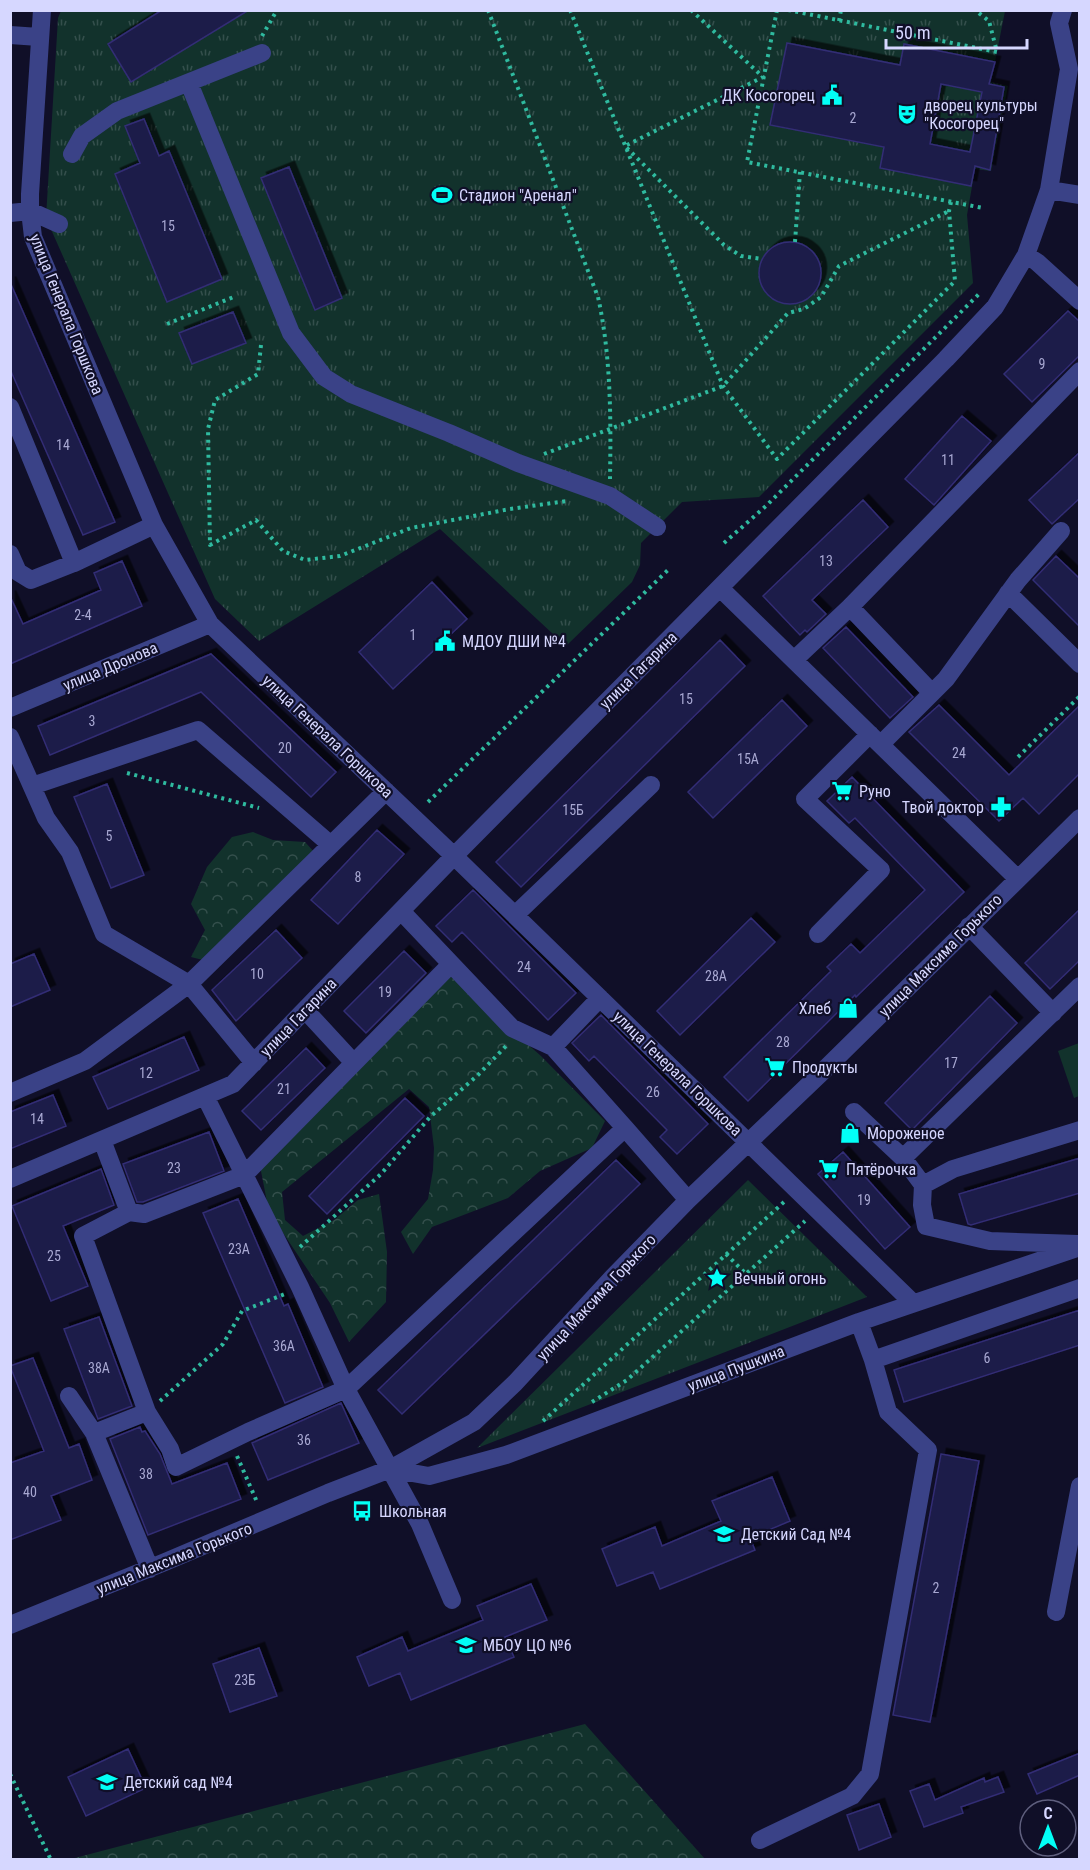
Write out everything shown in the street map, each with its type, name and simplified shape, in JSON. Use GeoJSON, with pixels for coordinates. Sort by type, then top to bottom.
{"type":"FeatureCollection","features":[{"type":"Feature","properties":{"kind":"street","name":"улица Генерала Горшкова"},"geometry":{"type":"LineString","coordinates":[[42,10],[30,211],[33,237],[154,525],[210,624],[454,856],[913,1303]]}},
{"type":"Feature","properties":{"kind":"street","name":"улица Гагарина"},"geometry":{"type":"LineString","coordinates":[[10,1179],[233,1084],[454,856],[995,307],[1026,255],[1049,190],[1074,70],[1059,23],[1063,10]]}},
{"type":"Feature","properties":{"kind":"street"},"geometry":{"type":"LineString","coordinates":[[10,35],[39,37]]}},
{"type":"Feature","properties":{"kind":"street"},"geometry":{"type":"LineString","coordinates":[[72,154],[82,136],[117,111],[189,83],[260,48]]}},
{"type":"Feature","properties":{"kind":"street"},"geometry":{"type":"LineString","coordinates":[[189,83],[291,333],[324,377],[351,394],[518,463],[610,496],[657,527]]}},
{"type":"Feature","properties":{"kind":"street"},"geometry":{"type":"LineString","coordinates":[[1049,190],[1080,195]]}},
{"type":"Feature","properties":{"kind":"street"},"geometry":{"type":"LineString","coordinates":[[10,213],[30,211],[59,224]]}},
{"type":"Feature","properties":{"kind":"street"},"geometry":{"type":"LineString","coordinates":[[1026,255],[1080,302]]}},
{"type":"Feature","properties":{"kind":"street"},"geometry":{"type":"LineString","coordinates":[[794,660],[850,607],[1080,371]]}},
{"type":"Feature","properties":{"kind":"street"},"geometry":{"type":"LineString","coordinates":[[10,407],[74,563]]}},
{"type":"Feature","properties":{"kind":"street"},"geometry":{"type":"LineString","coordinates":[[10,554],[18,572],[31,580],[74,563],[154,525]]}},
{"type":"Feature","properties":{"kind":"street"},"geometry":{"type":"LineString","coordinates":[[818,934],[881,870],[805,799],[946,679],[1008,593],[1061,531]]}},
{"type":"Feature","properties":{"kind":"street"},"geometry":{"type":"LineString","coordinates":[[720,588],[1017,879]]}},
{"type":"Feature","properties":{"kind":"street"},"geometry":{"type":"LineString","coordinates":[[1008,593],[1080,664]]}},
{"type":"Feature","properties":{"kind":"street"},"geometry":{"type":"LineString","coordinates":[[850,607],[932,693]]}},
{"type":"Feature","properties":{"kind":"street","name":"улица Дронова"},"geometry":{"type":"LineString","coordinates":[[10,708],[210,624]]}},
{"type":"Feature","properties":{"kind":"street"},"geometry":{"type":"LineString","coordinates":[[32,786],[198,730],[331,845]]}},
{"type":"Feature","properties":{"kind":"street"},"geometry":{"type":"LineString","coordinates":[[10,737],[46,818],[70,852],[104,934],[189,984],[254,1063]]}},
{"type":"Feature","properties":{"kind":"street"},"geometry":{"type":"LineString","coordinates":[[515,915],[651,785]]}},
{"type":"Feature","properties":{"kind":"street"},"geometry":{"type":"LineString","coordinates":[[10,1093],[85,1061],[189,984],[386,791]]}},
{"type":"Feature","properties":{"kind":"street","name":"улица Максима Горького"},"geometry":{"type":"LineString","coordinates":[[10,1625],[390,1469],[474,1422],[515,1383],[688,1200],[1080,818]]}},
{"type":"Feature","properties":{"kind":"street"},"geometry":{"type":"LineString","coordinates":[[401,911],[512,1028],[553,1047],[688,1200]]}},
{"type":"Feature","properties":{"kind":"street"},"geometry":{"type":"LineString","coordinates":[[969,926],[1053,1013]]}},
{"type":"Feature","properties":{"kind":"street"},"geometry":{"type":"LineString","coordinates":[[451,964],[244,1175],[144,1214],[129,1212],[83,1236],[147,1412],[170,1449],[177,1467],[346,1389],[625,1128]]}},
{"type":"Feature","properties":{"kind":"street"},"geometry":{"type":"LineString","coordinates":[[903,1158],[1080,986]]}},
{"type":"Feature","properties":{"kind":"street"},"geometry":{"type":"LineString","coordinates":[[553,1047],[600,998]]}},
{"type":"Feature","properties":{"kind":"street"},"geometry":{"type":"LineString","coordinates":[[305,1010],[354,1063]]}},
{"type":"Feature","properties":{"kind":"street"},"geometry":{"type":"LineString","coordinates":[[205,1096],[300,1287],[346,1389],[420,1524],[452,1600]]}},
{"type":"Feature","properties":{"kind":"street"},"geometry":{"type":"LineString","coordinates":[[854,1112],[903,1158],[923,1185],[921,1205],[926,1226],[990,1241],[1080,1245]]}},
{"type":"Feature","properties":{"kind":"street"},"geometry":{"type":"LineString","coordinates":[[923,1185],[953,1169],[1080,1130]]}},
{"type":"Feature","properties":{"kind":"street"},"geometry":{"type":"LineString","coordinates":[[102,1140],[129,1212]]}},
{"type":"Feature","properties":{"kind":"street","name":"улица Пушкина"},"geometry":{"type":"LineString","coordinates":[[390,1469],[429,1476],[506,1455],[859,1322],[1080,1245]]}},
{"type":"Feature","properties":{"kind":"street"},"geometry":{"type":"LineString","coordinates":[[873,1360],[1080,1288]]}},
{"type":"Feature","properties":{"kind":"street"},"geometry":{"type":"LineString","coordinates":[[760,1840],[852,1796],[870,1774],[928,1450],[888,1412],[859,1322]]}},
{"type":"Feature","properties":{"kind":"street"},"geometry":{"type":"LineString","coordinates":[[69,1396],[94,1433],[150,1569]]}},
{"type":"Feature","properties":{"kind":"street"},"geometry":{"type":"LineString","coordinates":[[94,1433],[147,1412]]}},
{"type":"Feature","properties":{"kind":"street"},"geometry":{"type":"LineString","coordinates":[[1056,1611],[1080,1486]]}},
{"type":"Feature","properties":{"kind":"path"},"geometry":{"type":"LineString","coordinates":[[260,48],[277,10]]}},
{"type":"Feature","properties":{"kind":"path"},"geometry":{"type":"LineString","coordinates":[[488,10],[598,297],[606,334],[611,429],[610,496]]}},
{"type":"Feature","properties":{"kind":"path"},"geometry":{"type":"LineString","coordinates":[[570,10],[723,386],[777,459],[956,281],[949,211],[951,202]]}},
{"type":"Feature","properties":{"kind":"path"},"geometry":{"type":"LineString","coordinates":[[691,10],[764,77]]}},
{"type":"Feature","properties":{"kind":"path"},"geometry":{"type":"LineString","coordinates":[[777,10],[747,162],[983,208]]}},
{"type":"Feature","properties":{"kind":"path"},"geometry":{"type":"LineString","coordinates":[[788,10],[997,52],[989,21],[975,10]]}},
{"type":"Feature","properties":{"kind":"path"},"geometry":{"type":"LineString","coordinates":[[839,21],[841,10]]}},
{"type":"Feature","properties":{"kind":"path"},"geometry":{"type":"LineString","coordinates":[[625,146],[764,77]]}},
{"type":"Feature","properties":{"kind":"path"},"geometry":{"type":"LineString","coordinates":[[625,146],[724,245],[741,256],[762,260]]}},
{"type":"Feature","properties":{"kind":"path"},"geometry":{"type":"LineString","coordinates":[[795,242],[800,172]]}},
{"type":"Feature","properties":{"kind":"path"},"geometry":{"type":"LineString","coordinates":[[518,463],[723,386],[788,313],[804,309],[821,297],[839,266],[949,211]]}},
{"type":"Feature","properties":{"kind":"path"},"geometry":{"type":"LineString","coordinates":[[724,543],[766,506],[981,292]]}},
{"type":"Feature","properties":{"kind":"path"},"geometry":{"type":"LineString","coordinates":[[167,324],[236,296]]}},
{"type":"Feature","properties":{"kind":"path"},"geometry":{"type":"LineString","coordinates":[[261,345],[258,374],[215,400],[207,429],[210,545],[256,520],[283,551],[305,560],[340,555],[411,528],[510,509],[577,500]]}},
{"type":"Feature","properties":{"kind":"path"},"geometry":{"type":"LineString","coordinates":[[428,802],[668,570]]}},
{"type":"Feature","properties":{"kind":"path"},"geometry":{"type":"LineString","coordinates":[[1017,757],[1080,696]]}},
{"type":"Feature","properties":{"kind":"path"},"geometry":{"type":"LineString","coordinates":[[94,764],[266,810]]}},
{"type":"Feature","properties":{"kind":"path"},"geometry":{"type":"LineString","coordinates":[[286,1259],[381,1174],[430,1117],[478,1075],[520,1032]]}},
{"type":"Feature","properties":{"kind":"path"},"geometry":{"type":"LineString","coordinates":[[541,1423],[798,1190]]}},
{"type":"Feature","properties":{"kind":"path"},"geometry":{"type":"LineString","coordinates":[[587,1405],[627,1380],[819,1210]]}},
{"type":"Feature","properties":{"kind":"path"},"geometry":{"type":"LineString","coordinates":[[726,1254],[746,1274]]}},
{"type":"Feature","properties":{"kind":"path"},"geometry":{"type":"LineString","coordinates":[[147,1412],[223,1344],[242,1311],[300,1287]]}},
{"type":"Feature","properties":{"kind":"path"},"geometry":{"type":"LineString","coordinates":[[230,1441],[257,1502]]}},
{"type":"Feature","properties":{"kind":"path"},"geometry":{"type":"LineString","coordinates":[[10,1774],[51,1860]]}},
{"type":"Feature","properties":{"kind":"green space"},"geometry":{"type":"Polygon","coordinates":[[[61,11],[1005,11],[991,82],[1008,86],[991,171],[975,169],[967,215],[973,283],[759,497],[682,502],[641,543],[640,565],[632,582],[566,646],[440,529],[259,641],[215,599],[46,218],[58,18],[61,11]]]}},
{"type":"Feature","properties":{"kind":"green space"},"geometry":{"type":"Polygon","coordinates":[[[253,832],[273,840],[305,842],[316,854],[203,960],[191,957],[205,930],[191,904],[207,867],[232,837],[253,832]]]}},
{"type":"Feature","properties":{"kind":"green space"},"geometry":{"type":"Polygon","coordinates":[[[450,976],[541,1056],[605,1121],[592,1148],[540,1171],[508,1198],[432,1227],[413,1254],[401,1232],[428,1199],[434,1148],[429,1107],[409,1089],[282,1192],[285,1220],[303,1236],[334,1220],[358,1200],[379,1194],[387,1252],[386,1302],[349,1342],[330,1303],[269,1212],[260,1166],[450,976]]]}},
{"type":"Feature","properties":{"kind":"green space"},"geometry":{"type":"Polygon","coordinates":[[[1079,1043],[1079,1096],[1074,1098],[1058,1051],[1079,1043]]]}},
{"type":"Feature","properties":{"kind":"green space"},"geometry":{"type":"Polygon","coordinates":[[[748,1180],[867,1297],[477,1448],[748,1180]]]}},
{"type":"Feature","properties":{"kind":"green space"},"geometry":{"type":"Polygon","coordinates":[[[585,1724],[705,1859],[71,1859],[585,1724]]]}},
{"type":"Feature","properties":{"kind":"building"},"geometry":{"type":"Polygon","coordinates":[[[162,10],[249,10],[131,82],[108,44],[162,10]]]}},
{"type":"Feature","properties":{"kind":"building"},"geometry":{"type":"Polygon","coordinates":[[[787,43],[900,65],[904,44],[995,62],[989,84],[1004,87],[990,170],[975,166],[971,186],[880,168],[884,147],[770,125],[787,43]],[[941,84],[930,144],[970,152],[982,92],[941,84]]]}},
{"type":"Feature","properties":{"kind":"building"},"geometry":{"type":"Polygon","coordinates":[[[144,119],[159,156],[169,151],[222,279],[167,302],[115,174],[140,163],[125,126],[144,119]]]}},
{"type":"Feature","properties":{"kind":"building"},"geometry":{"type":"Polygon","coordinates":[[[289,167],[342,298],[315,310],[261,178],[289,167]]]}},
{"type":"Feature","properties":{"kind":"building"},"geometry":{"type":"Polygon","coordinates":[[[790,242],[802,244],[812,251],[819,261],[821,273],[819,285],[812,295],[802,302],[790,304],[778,302],[768,295],[761,285],[759,273],[761,261],[768,251],[778,244],[790,242]]]}},
{"type":"Feature","properties":{"kind":"building"},"geometry":{"type":"Polygon","coordinates":[[[10,282],[115,522],[83,535],[10,369],[10,282]]]}},
{"type":"Feature","properties":{"kind":"building"},"geometry":{"type":"Polygon","coordinates":[[[1068,311],[1080,322],[1080,355],[1032,402],[1004,374],[1068,311]]]}},
{"type":"Feature","properties":{"kind":"building"},"geometry":{"type":"Polygon","coordinates":[[[233,312],[246,343],[192,364],[179,333],[233,312]]]}},
{"type":"Feature","properties":{"kind":"building"},"geometry":{"type":"Polygon","coordinates":[[[962,416],[991,441],[934,505],[905,479],[962,416]]]}},
{"type":"Feature","properties":{"kind":"building"},"geometry":{"type":"Polygon","coordinates":[[[1080,452],[1080,498],[1052,524],[1029,500],[1080,452]]]}},
{"type":"Feature","properties":{"kind":"building"},"geometry":{"type":"Polygon","coordinates":[[[863,500],[888,527],[812,600],[826,614],[807,632],[805,630],[800,635],[763,596],[863,500]]]}},
{"type":"Feature","properties":{"kind":"building"},"geometry":{"type":"Polygon","coordinates":[[[1056,556],[1080,579],[1080,627],[1033,580],[1056,556]]]}},
{"type":"Feature","properties":{"kind":"building"},"geometry":{"type":"Polygon","coordinates":[[[122,561],[142,606],[10,664],[10,596],[23,624],[101,590],[94,573],[122,561]]]}},
{"type":"Feature","properties":{"kind":"building"},"geometry":{"type":"Polygon","coordinates":[[[432,582],[467,619],[393,689],[359,652],[432,582]]]}},
{"type":"Feature","properties":{"kind":"building"},"geometry":{"type":"Polygon","coordinates":[[[846,627],[913,697],[890,718],[823,648],[846,627]]]}},
{"type":"Feature","properties":{"kind":"building"},"geometry":{"type":"Polygon","coordinates":[[[720,640],[745,666],[521,887],[496,862],[720,640]]]}},
{"type":"Feature","properties":{"kind":"building"},"geometry":{"type":"Polygon","coordinates":[[[211,654],[336,772],[311,797],[201,692],[50,755],[38,726],[211,654]]]}},
{"type":"Feature","properties":{"kind":"building"},"geometry":{"type":"Polygon","coordinates":[[[782,700],[807,726],[713,818],[688,792],[782,700]]]}},
{"type":"Feature","properties":{"kind":"building"},"geometry":{"type":"Polygon","coordinates":[[[939,705],[1009,775],[1080,705],[1080,773],[1039,814],[1023,798],[999,821],[909,732],[939,705]]]}},
{"type":"Feature","properties":{"kind":"building"},"geometry":{"type":"Polygon","coordinates":[[[852,777],[964,892],[748,1101],[724,1077],[831,971],[827,967],[851,944],[860,953],[925,890],[855,818],[849,823],[827,801],[852,777]]]}},
{"type":"Feature","properties":{"kind":"building"},"geometry":{"type":"Polygon","coordinates":[[[107,784],[144,875],[111,888],[74,797],[107,784]]]}},
{"type":"Feature","properties":{"kind":"building"},"geometry":{"type":"Polygon","coordinates":[[[377,830],[404,854],[338,924],[311,900],[377,830]]]}},
{"type":"Feature","properties":{"kind":"building"},"geometry":{"type":"Polygon","coordinates":[[[473,890],[576,993],[548,1020],[462,932],[452,942],[436,926],[473,890]]]}},
{"type":"Feature","properties":{"kind":"building"},"geometry":{"type":"Polygon","coordinates":[[[1080,909],[1080,960],[1050,989],[1025,963],[1080,909]]]}},
{"type":"Feature","properties":{"kind":"building"},"geometry":{"type":"Polygon","coordinates":[[[751,918],[775,942],[680,1035],[657,1011],[751,918]]]}},
{"type":"Feature","properties":{"kind":"building"},"geometry":{"type":"Polygon","coordinates":[[[276,930],[302,958],[236,1021],[212,990],[276,930]]]}},
{"type":"Feature","properties":{"kind":"building"},"geometry":{"type":"Polygon","coordinates":[[[404,951],[426,973],[366,1033],[344,1011],[404,951]]]}},
{"type":"Feature","properties":{"kind":"building"},"geometry":{"type":"Polygon","coordinates":[[[34,954],[50,990],[10,1007],[10,964],[34,954]]]}},
{"type":"Feature","properties":{"kind":"building"},"geometry":{"type":"Polygon","coordinates":[[[990,996],[1017,1023],[912,1130],[885,1103],[990,996]]]}},
{"type":"Feature","properties":{"kind":"building"},"geometry":{"type":"Polygon","coordinates":[[[601,1015],[708,1124],[677,1154],[660,1137],[667,1130],[594,1056],[589,1061],[572,1043],[601,1015]]]}},
{"type":"Feature","properties":{"kind":"building"},"geometry":{"type":"Polygon","coordinates":[[[184,1037],[199,1070],[108,1109],[93,1077],[184,1037]]]}},
{"type":"Feature","properties":{"kind":"building"},"geometry":{"type":"Polygon","coordinates":[[[306,1048],[325,1068],[261,1130],[242,1111],[306,1048]]]}},
{"type":"Feature","properties":{"kind":"building"},"geometry":{"type":"Polygon","coordinates":[[[53,1095],[66,1126],[10,1149],[10,1112],[53,1095]]]}},
{"type":"Feature","properties":{"kind":"building"},"geometry":{"type":"Polygon","coordinates":[[[405,1098],[424,1116],[327,1214],[309,1196],[405,1098]]]}},
{"type":"Feature","properties":{"kind":"building"},"geometry":{"type":"Polygon","coordinates":[[[209,1132],[224,1171],[143,1202],[137,1202],[123,1164],[209,1132]]]}},
{"type":"Feature","properties":{"kind":"building"},"geometry":{"type":"Polygon","coordinates":[[[843,1152],[910,1227],[885,1249],[818,1174],[843,1152]]]}},
{"type":"Feature","properties":{"kind":"building"},"geometry":{"type":"Polygon","coordinates":[[[1080,1158],[1080,1193],[968,1224],[959,1194],[1080,1158]]]}},
{"type":"Feature","properties":{"kind":"building"},"geometry":{"type":"Polygon","coordinates":[[[616,1160],[640,1184],[402,1414],[378,1390],[616,1160]]]}},
{"type":"Feature","properties":{"kind":"building"},"geometry":{"type":"Polygon","coordinates":[[[101,1169],[114,1205],[63,1226],[88,1286],[51,1301],[12,1206],[101,1169]]]}},
{"type":"Feature","properties":{"kind":"building"},"geometry":{"type":"Polygon","coordinates":[[[238,1199],[284,1306],[288,1304],[323,1387],[285,1403],[203,1213],[238,1199]]]}},
{"type":"Feature","properties":{"kind":"building"},"geometry":{"type":"Polygon","coordinates":[[[1080,1310],[1080,1345],[904,1402],[894,1370],[1080,1310]]]}},
{"type":"Feature","properties":{"kind":"building"},"geometry":{"type":"Polygon","coordinates":[[[99,1317],[132,1406],[98,1419],[64,1329],[99,1317]]]}},
{"type":"Feature","properties":{"kind":"building"},"geometry":{"type":"Polygon","coordinates":[[[33,1358],[69,1448],[79,1444],[92,1480],[51,1496],[61,1520],[10,1540],[10,1463],[44,1451],[10,1366],[33,1358]]]}},
{"type":"Feature","properties":{"kind":"building"},"geometry":{"type":"Polygon","coordinates":[[[341,1403],[359,1443],[268,1480],[252,1443],[341,1403]]]}},
{"type":"Feature","properties":{"kind":"building"},"geometry":{"type":"Polygon","coordinates":[[[140,1427],[160,1454],[172,1484],[227,1463],[241,1499],[148,1535],[110,1439],[140,1427]]]}},
{"type":"Feature","properties":{"kind":"building"},"geometry":{"type":"Polygon","coordinates":[[[941,1454],[979,1461],[930,1722],[893,1715],[941,1454]]]}},
{"type":"Feature","properties":{"kind":"building","name":"Детский Сад №4"},"geometry":{"type":"Polygon","coordinates":[[[772,1477],[790,1521],[750,1538],[755,1550],[660,1589],[653,1572],[617,1586],[602,1549],[655,1527],[662,1546],[721,1521],[712,1501],[772,1477]]]}},
{"type":"Feature","properties":{"kind":"building","name":"МБОУ ЦО №6"},"geometry":{"type":"Polygon","coordinates":[[[531,1584],[547,1620],[505,1637],[514,1657],[411,1700],[400,1673],[369,1686],[357,1657],[402,1637],[408,1651],[483,1620],[477,1606],[531,1584]]]}},
{"type":"Feature","properties":{"kind":"building"},"geometry":{"type":"Polygon","coordinates":[[[259,1648],[277,1696],[230,1712],[213,1664],[259,1648]]]}},
{"type":"Feature","properties":{"kind":"building","name":"Детский сад №4"},"geometry":{"type":"Polygon","coordinates":[[[128,1749],[146,1788],[86,1816],[68,1777],[128,1749]]]}},
{"type":"Feature","properties":{"kind":"building"},"geometry":{"type":"Polygon","coordinates":[[[1080,1753],[1080,1775],[1037,1794],[1028,1774],[1080,1753]]]}},
{"type":"Feature","properties":{"kind":"building"},"geometry":{"type":"Polygon","coordinates":[[[998,1777],[1004,1792],[961,1807],[963,1813],[924,1827],[910,1791],[929,1784],[935,1800],[984,1778],[985,1782],[998,1777]]]}},
{"type":"Feature","properties":{"kind":"building"},"geometry":{"type":"Polygon","coordinates":[[[879,1804],[891,1837],[859,1850],[847,1815],[879,1804]]]}},
{"type":"Feature","properties":{"kind":"place","name":"ДК Косогорец"},"geometry":{"type":"Point","coordinates":[832,95]}},
{"type":"Feature","properties":{"kind":"place","name":"дворец культуры \"Косогорец\""},"geometry":{"type":"Point","coordinates":[907,114]}},
{"type":"Feature","properties":{"kind":"place","name":"Стадион \"Аренал\""},"geometry":{"type":"Point","coordinates":[442,195]}},
{"type":"Feature","properties":{"kind":"place","name":"МДОУ ДШИ №4"},"geometry":{"type":"Point","coordinates":[445,641]}},
{"type":"Feature","properties":{"kind":"place","name":"Руно"},"geometry":{"type":"Point","coordinates":[842,791]}},
{"type":"Feature","properties":{"kind":"place","name":"Твой доктор"},"geometry":{"type":"Point","coordinates":[1001,807]}},
{"type":"Feature","properties":{"kind":"place","name":"Хлеб"},"geometry":{"type":"Point","coordinates":[848,1008]}},
{"type":"Feature","properties":{"kind":"place","name":"Продукты"},"geometry":{"type":"Point","coordinates":[775,1067]}},
{"type":"Feature","properties":{"kind":"place","name":"Мороженое"},"geometry":{"type":"Point","coordinates":[850,1133]}},
{"type":"Feature","properties":{"kind":"place","name":"Пятёрочка"},"geometry":{"type":"Point","coordinates":[829,1169]}},
{"type":"Feature","properties":{"kind":"place","name":"Вечный огонь"},"geometry":{"type":"Point","coordinates":[717,1278]}},
{"type":"Feature","properties":{"kind":"place","name":"Школьная"},"geometry":{"type":"Point","coordinates":[362,1511]}},
{"type":"Feature","properties":{"kind":"place","name":"Детский Сад №4"},"geometry":{"type":"Point","coordinates":[724,1534]}},
{"type":"Feature","properties":{"kind":"place","name":"МБОУ ЦО №6"},"geometry":{"type":"Point","coordinates":[466,1645]}},
{"type":"Feature","properties":{"kind":"place","name":"Детский сад №4"},"geometry":{"type":"Point","coordinates":[107,1782]}}]}
